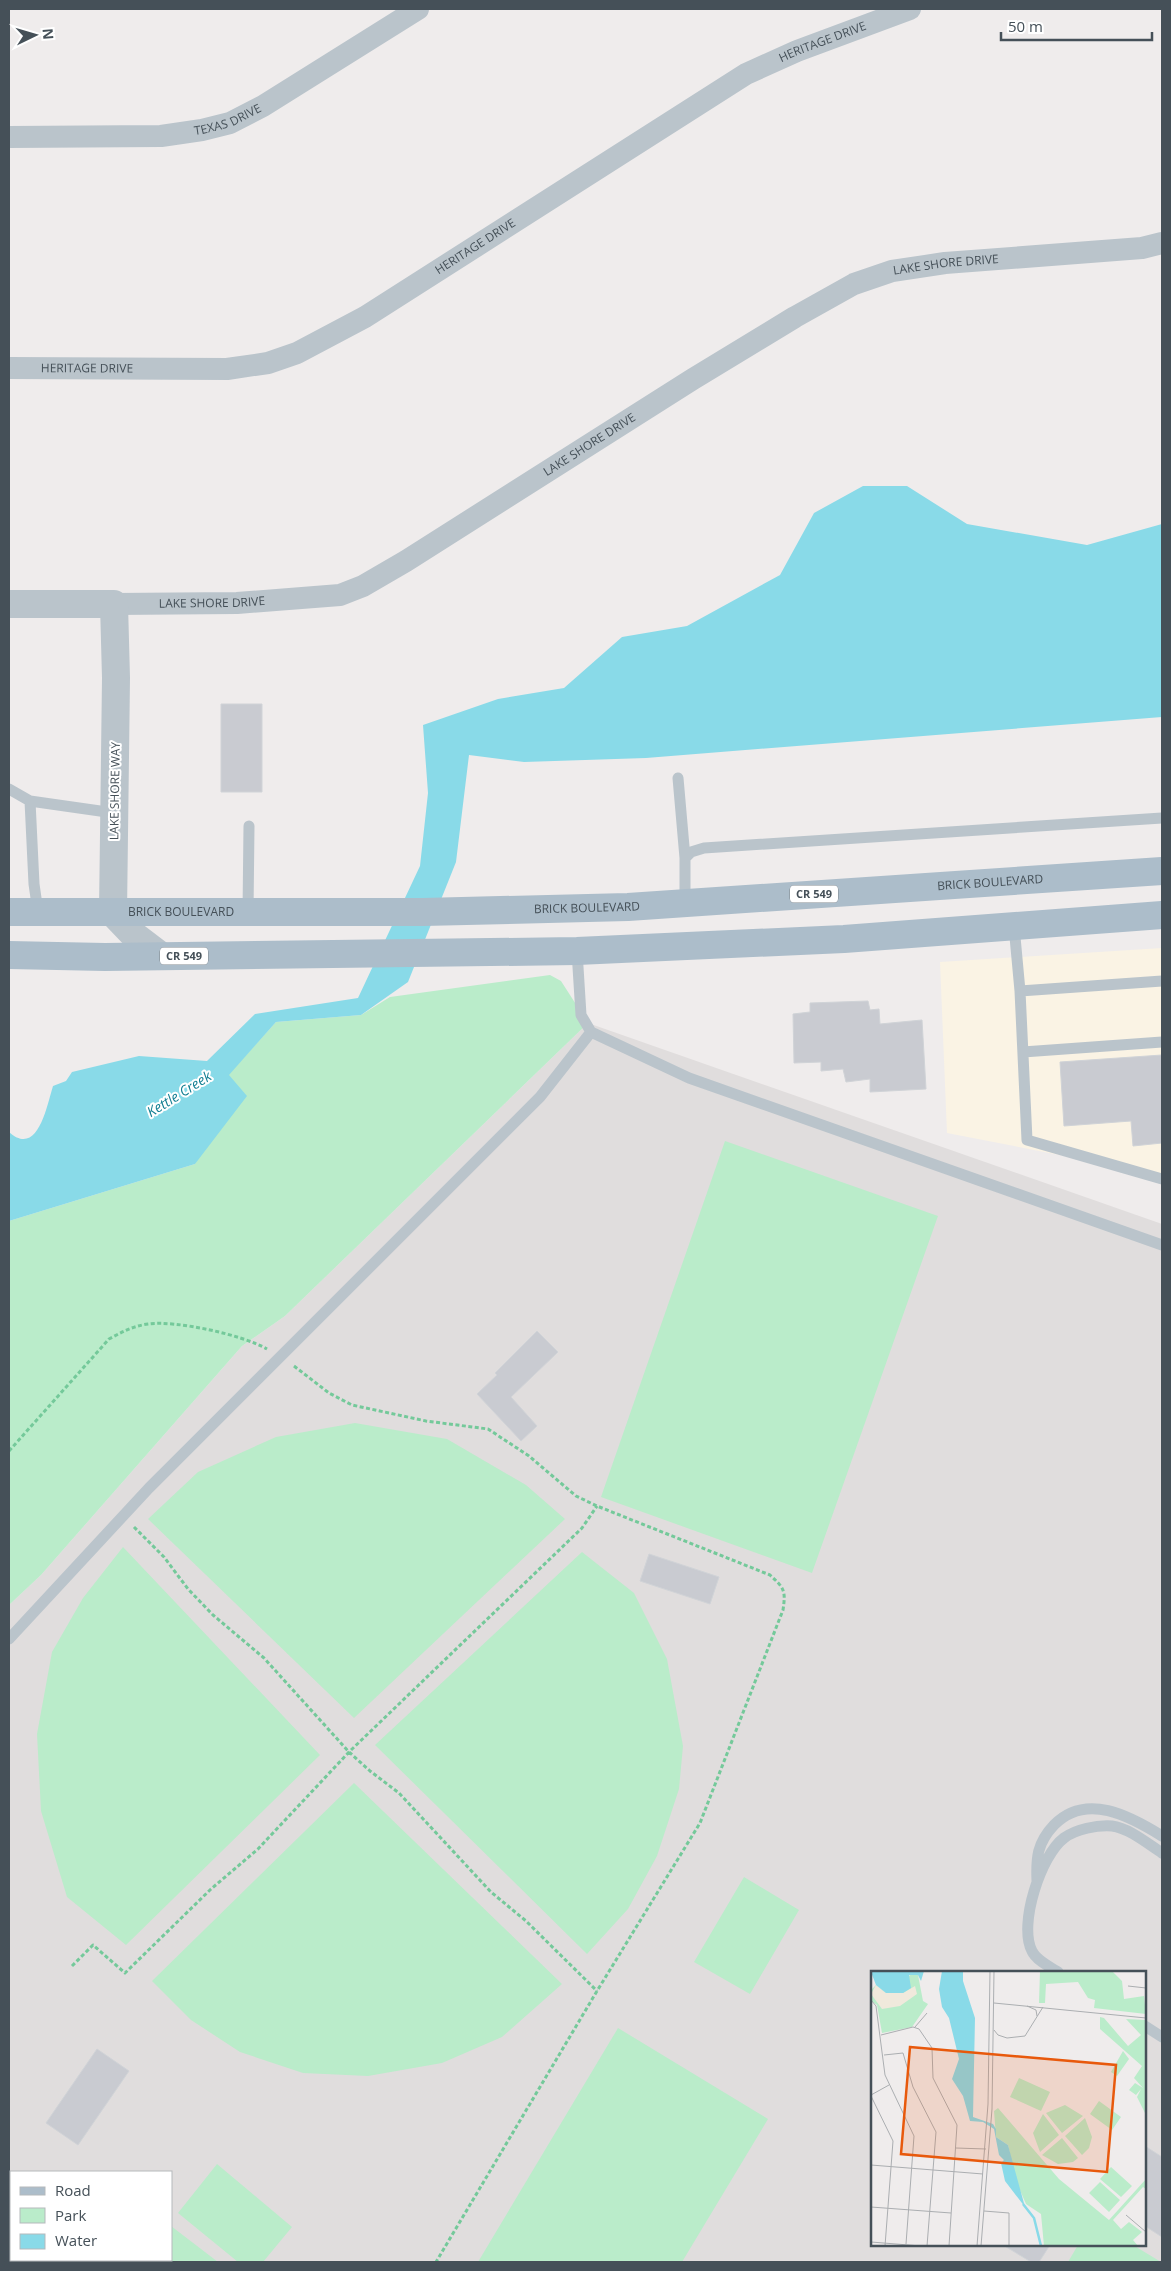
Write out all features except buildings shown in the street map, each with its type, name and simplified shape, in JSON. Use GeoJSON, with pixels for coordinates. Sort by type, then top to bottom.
{"type":"FeatureCollection","features":[{"type":"Feature","properties":{"kind":"main road","name":"BRICK BOULEVARD"},"geometry":{"type":"LineString","coordinates":[[9,912],[377,912],[628,907],[1162,871]]}},
{"type":"Feature","properties":{"kind":"main road","name":"CR 549"},"geometry":{"type":"LineString","coordinates":[[9,955],[161,956],[577,951],[844,939],[1162,914]]}},
{"type":"Feature","properties":{"kind":"street","name":"TEXAS DRIVE"},"geometry":{"type":"LineString","coordinates":[[9,137],[161,136],[202,130],[230,123],[262,106],[418,9]]}},
{"type":"Feature","properties":{"kind":"street","name":"HERITAGE DRIVE"},"geometry":{"type":"LineString","coordinates":[[9,368],[227,369],[268,363],[297,353],[364,317],[746,74],[797,51],[910,9]]}},
{"type":"Feature","properties":{"kind":"street","name":"LAKE SHORE DRIVE"},"geometry":{"type":"LineString","coordinates":[[9,604],[237,603],[340,595],[364,586],[406,561],[693,379],[795,317],[854,284],[892,271],[945,263],[1142,248],[1162,243]]}},
{"type":"Feature","properties":{"kind":"street","name":"LAKE SHORE WAY"},"geometry":{"type":"LineString","coordinates":[[113,913],[116,678],[114,604]]}},
{"type":"Feature","properties":{"kind":"street"},"geometry":{"type":"LineString","coordinates":[[113,913],[136,937],[161,956]]}},
{"type":"Feature","properties":{"kind":"lane"},"geometry":{"type":"LineString","coordinates":[[678,778],[685,858],[685,903]]}},
{"type":"Feature","properties":{"kind":"lane"},"geometry":{"type":"LineString","coordinates":[[9,789],[30,801],[114,813]]}},
{"type":"Feature","properties":{"kind":"lane"},"geometry":{"type":"LineString","coordinates":[[30,801],[34,884],[38,912]]}},
{"type":"Feature","properties":{"kind":"lane"},"geometry":{"type":"LineString","coordinates":[[685,858],[691,852],[704,848],[1162,818]]}},
{"type":"Feature","properties":{"kind":"lane"},"geometry":{"type":"LineString","coordinates":[[248,912],[249,826]]}},
{"type":"Feature","properties":{"kind":"lane"},"geometry":{"type":"LineString","coordinates":[[1014,926],[1020,991],[1027,1140],[1162,1179]]}},
{"type":"Feature","properties":{"kind":"lane"},"geometry":{"type":"LineString","coordinates":[[577,951],[581,1015],[591,1032],[689,1078],[1162,1245]]}},
{"type":"Feature","properties":{"kind":"lane"},"geometry":{"type":"LineString","coordinates":[[1020,991],[1162,981]]}},
{"type":"Feature","properties":{"kind":"lane"},"geometry":{"type":"LineString","coordinates":[[9,1638],[123,1516],[540,1097],[591,1032]]}},
{"type":"Feature","properties":{"kind":"lane"},"geometry":{"type":"LineString","coordinates":[[1022,1052],[1162,1042]]}},
{"type":"Feature","properties":{"kind":"lane"},"geometry":{"type":"LineString","coordinates":[[1037,1883],[1036,1856],[1047,1833],[1064,1814],[1084,1809],[1102,1809],[1126,1816],[1162,1836]]}},
{"type":"Feature","properties":{"kind":"lane"},"geometry":{"type":"LineString","coordinates":[[1057,1971],[1032,1952],[1028,1938],[1028,1914],[1037,1883],[1049,1858],[1062,1839],[1088,1828],[1113,1826],[1131,1834],[1162,1853]]}},
{"type":"Feature","properties":{"kind":"lane"},"geometry":{"type":"LineString","coordinates":[[1146,2027],[1162,2037]]}},
{"type":"Feature","properties":{"kind":"path"},"geometry":{"type":"LineString","coordinates":[[9,1451],[109,1339],[130,1328],[160,1323],[224,1332],[255,1342],[281,1356],[329,1393],[352,1405],[426,1421],[488,1429],[529,1456],[576,1496],[770,1575],[783,1587],[785,1597],[780,1619],[700,1823],[597,1991],[436,2262]]}},
{"type":"Feature","properties":{"kind":"path"},"geometry":{"type":"LineString","coordinates":[[72,1966],[93,1945],[125,1973],[211,1890],[258,1849],[348,1752],[582,1528],[597,1506]]}},
{"type":"Feature","properties":{"kind":"path"},"geometry":{"type":"LineString","coordinates":[[123,1516],[164,1557],[188,1589],[212,1614],[264,1658],[348,1752],[399,1793],[491,1892],[526,1922],[597,1991]]}},
{"type":"Feature","properties":{"kind":"shaded area"},"geometry":{"type":"Polygon","coordinates":[[[1162,948],[1162,1175],[947,1133],[940,962],[1162,948]]]}},
{"type":"Feature","properties":{"kind":"shaded area"},"geometry":{"type":"Polygon","coordinates":[[[588,1023],[1162,1224],[1162,2262],[9,2262],[9,1605],[41,1575],[242,1346],[285,1316],[588,1023]]]}},
{"type":"Feature","properties":{"kind":"green space"},"geometry":{"type":"Polygon","coordinates":[[[550,975],[561,981],[588,1023],[285,1316],[242,1346],[41,1575],[9,1605],[9,1221],[195,1164],[228,1075],[276,1022],[361,1015],[390,997],[550,975]]]}},
{"type":"Feature","properties":{"kind":"green space"},"geometry":{"type":"Polygon","coordinates":[[[725,1141],[938,1216],[812,1573],[601,1497],[725,1141]]]}},
{"type":"Feature","properties":{"kind":"green space"},"geometry":{"type":"Polygon","coordinates":[[[355,1423],[447,1439],[526,1485],[565,1519],[354,1718],[148,1519],[198,1472],[276,1437],[355,1423]]]}},
{"type":"Feature","properties":{"kind":"green space"},"geometry":{"type":"Polygon","coordinates":[[[123,1547],[320,1755],[126,1945],[67,1897],[41,1811],[37,1734],[52,1652],[83,1598],[123,1547]]]}},
{"type":"Feature","properties":{"kind":"green space"},"geometry":{"type":"Polygon","coordinates":[[[582,1552],[634,1593],[667,1659],[683,1746],[679,1789],[657,1856],[628,1909],[587,1954],[375,1745],[582,1552]]]}},
{"type":"Feature","properties":{"kind":"green space"},"geometry":{"type":"Polygon","coordinates":[[[354,1783],[562,1984],[502,2037],[442,2063],[368,2076],[303,2073],[240,2052],[191,2020],[152,1981],[354,1783]]]}},
{"type":"Feature","properties":{"kind":"green space"},"geometry":{"type":"Polygon","coordinates":[[[744,1877],[799,1910],[750,1994],[694,1962],[744,1877]]]}},
{"type":"Feature","properties":{"kind":"green space"},"geometry":{"type":"Polygon","coordinates":[[[618,2028],[768,2119],[682,2262],[478,2262],[618,2028]]]}},
{"type":"Feature","properties":{"kind":"green space"},"geometry":{"type":"Polygon","coordinates":[[[217,2164],[292,2227],[263,2262],[238,2262],[178,2213],[217,2164]]]}},
{"type":"Feature","properties":{"kind":"green space"},"geometry":{"type":"Polygon","coordinates":[[[172,2227],[218,2262],[141,2262],[172,2261],[172,2227]]]}},
{"type":"Feature","properties":{"kind":"green space"},"geometry":{"type":"Polygon","coordinates":[[[1077,2246],[1135,2246],[1161,2262],[1068,2262],[1077,2246]]]}},
{"type":"Feature","properties":{"kind":"water","name":"Kettle Creek"},"geometry":{"type":"Polygon","coordinates":[[[863,486],[907,486],[967,524],[1087,545],[1162,524],[1162,717],[646,758],[524,762],[469,755],[456,862],[408,982],[361,1015],[276,1022],[229,1075],[247,1096],[195,1164],[9,1221],[9,1132],[19,1138],[27,1138],[34,1134],[44,1116],[53,1086],[66,1081],[72,1072],[139,1056],[207,1061],[255,1014],[358,998],[420,866],[428,793],[423,725],[498,699],[564,688],[622,637],[687,626],[780,575],[814,513],[863,486]]]}}]}
